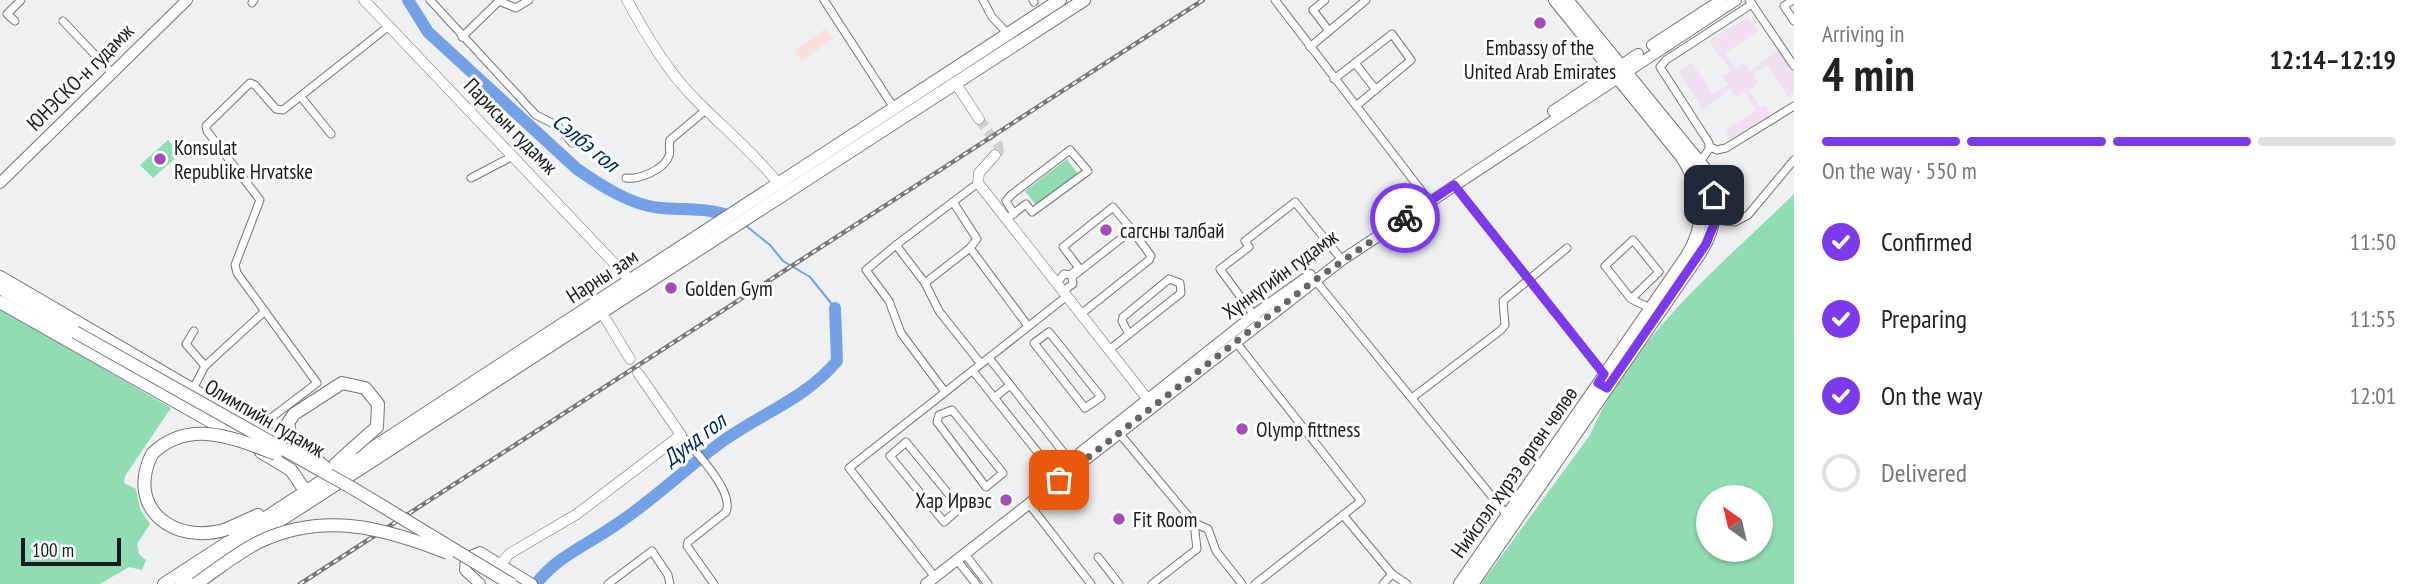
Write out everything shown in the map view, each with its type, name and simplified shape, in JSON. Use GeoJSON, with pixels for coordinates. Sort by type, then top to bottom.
{"type":"FeatureCollection","features":[{"type":"Feature","properties":{"kind":"main road","name":"ЮНЭСКО-н гудамж"},"geometry":{"type":"LineString","coordinates":[[0,183],[187,0]]}},
{"type":"Feature","properties":{"kind":"main road","name":"Нарны зам"},"geometry":{"type":"LineString","coordinates":[[514,364],[630,280],[764,207],[1060,0]]}},
{"type":"Feature","properties":{"kind":"main road","name":"Нарны зам"},"geometry":{"type":"LineString","coordinates":[[164,584],[304,493],[378,452],[514,364],[602,313],[778,183],[899,111],[954,86],[1084,0]]}},
{"type":"Feature","properties":{"kind":"main road","name":"Нийслэл хүрээ өргөн чөлөө"},"geometry":{"type":"LineString","coordinates":[[1460,584],[1603,382],[1706,244],[1714,220],[1714,195],[1700,162],[1555,0]]}},
{"type":"Feature","properties":{"kind":"main road","name":"Нийслэл хүрээ өргөн чөлөө"},"geometry":{"type":"LineString","coordinates":[[1472,584],[1695,243],[1702,220],[1701,195],[1695,178],[1567,0]]}},
{"type":"Feature","properties":{"kind":"main road","name":"Хүннүгийн гудамж"},"geometry":{"type":"LineString","coordinates":[[916,584],[961,557],[1073,464],[1338,254],[1454,185],[1721,0]]}},
{"type":"Feature","properties":{"kind":"main road","name":"Хүннүгийн гудамж"},"geometry":{"type":"LineString","coordinates":[[931,577],[1055,474],[1117,434],[1150,403],[1235,341],[1257,319],[1428,199],[1620,71],[1736,0]]}},
{"type":"Feature","properties":{"kind":"main road"},"geometry":{"type":"LineString","coordinates":[[0,277],[334,475],[352,449],[377,427],[380,414],[374,395],[365,388],[342,383],[294,414],[288,423],[290,438],[354,489]]}},
{"type":"Feature","properties":{"kind":"main road","name":"Олимпийн гудамж"},"geometry":{"type":"LineString","coordinates":[[0,288],[354,489],[511,584]]}},
{"type":"Feature","properties":{"kind":"main road"},"geometry":{"type":"LineString","coordinates":[[0,302],[240,438],[291,470],[304,493],[227,529],[191,533],[177,530],[157,517],[145,495],[143,483],[147,463],[159,447],[191,433],[219,435],[313,467]]}},
{"type":"Feature","properties":{"kind":"main road"},"geometry":{"type":"LineString","coordinates":[[222,428],[232,422],[231,412]]}},
{"type":"Feature","properties":{"kind":"main road"},"geometry":{"type":"LineString","coordinates":[[240,438],[240,426],[249,423]]}},
{"type":"Feature","properties":{"kind":"main road","name":"Нарны зам"},"geometry":{"type":"LineString","coordinates":[[182,584],[334,475],[354,473],[378,452]]}},
{"type":"Feature","properties":{"kind":"main road"},"geometry":{"type":"LineString","coordinates":[[195,584],[258,543],[284,532],[335,524],[379,528],[482,566]]}},
{"type":"Feature","properties":{"kind":"main road"},"geometry":{"type":"LineString","coordinates":[[480,584],[470,577],[464,565],[471,554],[480,552],[532,584]]}},
{"type":"Feature","properties":{"kind":"street"},"geometry":{"type":"LineString","coordinates":[[15,21],[7,14],[21,0]]}},
{"type":"Feature","properties":{"kind":"street","name":"Парисын гудамж"},"geometry":{"type":"LineString","coordinates":[[363,0],[630,280]]}},
{"type":"Feature","properties":{"kind":"street"},"geometry":{"type":"LineString","coordinates":[[430,0],[536,114],[558,126],[572,143]]}},
{"type":"Feature","properties":{"kind":"street"},"geometry":{"type":"LineString","coordinates":[[462,37],[498,1],[516,8],[529,0]]}},
{"type":"Feature","properties":{"kind":"street"},"geometry":{"type":"LineString","coordinates":[[627,0],[649,40],[698,103],[707,109],[778,183]]}},
{"type":"Feature","properties":{"kind":"street"},"geometry":{"type":"LineString","coordinates":[[824,0],[899,111]]}},
{"type":"Feature","properties":{"kind":"street"},"geometry":{"type":"LineString","coordinates":[[983,0],[992,17],[1008,34]]}},
{"type":"Feature","properties":{"kind":"street"},"geometry":{"type":"LineString","coordinates":[[1275,0],[1428,199]]}},
{"type":"Feature","properties":{"kind":"street"},"geometry":{"type":"LineString","coordinates":[[1325,0],[1312,10],[1329,31]]}},
{"type":"Feature","properties":{"kind":"street"},"geometry":{"type":"LineString","coordinates":[[1310,47],[1366,0]]}},
{"type":"Feature","properties":{"kind":"street"},"geometry":{"type":"LineString","coordinates":[[1793,0],[1784,6],[1794,20]]}},
{"type":"Feature","properties":{"kind":"street"},"geometry":{"type":"LineString","coordinates":[[1794,66],[1751,2],[1666,60],[1660,67],[1710,147],[1717,150],[1727,148],[1794,106]]}},
{"type":"Feature","properties":{"kind":"street"},"geometry":{"type":"LineString","coordinates":[[64,21],[113,74]]}},
{"type":"Feature","properties":{"kind":"street"},"geometry":{"type":"LineString","coordinates":[[263,431],[267,421],[317,383],[235,269],[260,200],[206,131],[206,126],[250,83],[279,111],[301,97],[389,26]]}},
{"type":"Feature","properties":{"kind":"street"},"geometry":{"type":"LineString","coordinates":[[1334,79],[1395,35],[1411,60],[1356,106]]}},
{"type":"Feature","properties":{"kind":"street"},"geometry":{"type":"LineString","coordinates":[[1355,63],[1376,90]]}},
{"type":"Feature","properties":{"kind":"street"},"geometry":{"type":"LineString","coordinates":[[954,86],[978,120]]}},
{"type":"Feature","properties":{"kind":"street"},"geometry":{"type":"LineString","coordinates":[[301,97],[331,134]]}},
{"type":"Feature","properties":{"kind":"street"},"geometry":{"type":"LineString","coordinates":[[626,178],[641,178],[667,161],[671,154],[670,140],[707,109]]}},
{"type":"Feature","properties":{"kind":"street"},"geometry":{"type":"LineString","coordinates":[[1700,162],[1710,147]]}},
{"type":"Feature","properties":{"kind":"street"},"geometry":{"type":"LineString","coordinates":[[1070,150],[1088,171],[1032,212],[1026,204],[1010,216],[1006,201],[1011,195],[1070,150]]}},
{"type":"Feature","properties":{"kind":"street"},"geometry":{"type":"LineString","coordinates":[[945,393],[901,333],[888,301],[866,270],[978,183],[979,173],[995,155]]}},
{"type":"Feature","properties":{"kind":"street"},"geometry":{"type":"LineString","coordinates":[[471,177],[513,156]]}},
{"type":"Feature","properties":{"kind":"street"},"geometry":{"type":"LineString","coordinates":[[1714,220],[1735,222],[1748,215],[1794,160]]}},
{"type":"Feature","properties":{"kind":"street"},"geometry":{"type":"LineString","coordinates":[[978,183],[1010,216],[1062,290],[1150,403]]}},
{"type":"Feature","properties":{"kind":"street"},"geometry":{"type":"LineString","coordinates":[[1454,185],[1529,278],[1603,382]]}},
{"type":"Feature","properties":{"kind":"street"},"geometry":{"type":"LineString","coordinates":[[1257,319],[1220,269],[1250,247],[1245,241],[1295,201],[1338,254]]}},
{"type":"Feature","properties":{"kind":"street"},"geometry":{"type":"LineString","coordinates":[[925,283],[970,248],[977,236],[953,202]]}},
{"type":"Feature","properties":{"kind":"street"},"geometry":{"type":"LineString","coordinates":[[1062,290],[1064,274],[1070,275],[1079,268],[1063,247],[1113,207],[1151,256],[1081,314]]}},
{"type":"Feature","properties":{"kind":"street"},"geometry":{"type":"LineString","coordinates":[[931,577],[849,468],[1030,325],[1062,290],[1073,284],[1072,277],[1132,230]]}},
{"type":"Feature","properties":{"kind":"street"},"geometry":{"type":"LineString","coordinates":[[1631,299],[1659,272],[1633,240],[1605,266],[1631,299],[1650,308]]}},
{"type":"Feature","properties":{"kind":"street"},"geometry":{"type":"LineString","coordinates":[[896,245],[925,283],[939,311],[981,364]]}},
{"type":"Feature","properties":{"kind":"street"},"geometry":{"type":"LineString","coordinates":[[970,248],[1042,337]]}},
{"type":"Feature","properties":{"kind":"street"},"geometry":{"type":"LineString","coordinates":[[1412,398],[1501,330],[1505,325],[1503,301],[1567,248]]}},
{"type":"Feature","properties":{"kind":"street"},"geometry":{"type":"LineString","coordinates":[[1109,349],[1129,334],[1181,293],[1180,283],[1170,279],[1123,317],[1122,321],[1129,334]]}},
{"type":"Feature","properties":{"kind":"street"},"geometry":{"type":"LineString","coordinates":[[1315,280],[1507,515]]}},
{"type":"Feature","properties":{"kind":"street"},"geometry":{"type":"LineString","coordinates":[[193,389],[205,366],[265,310]]}},
{"type":"Feature","properties":{"kind":"street"},"geometry":{"type":"LineString","coordinates":[[602,313],[630,359]]}},
{"type":"Feature","properties":{"kind":"street"},"geometry":{"type":"LineString","coordinates":[[194,331],[186,344],[205,366]]}},
{"type":"Feature","properties":{"kind":"street"},"geometry":{"type":"LineString","coordinates":[[1049,332],[1101,397],[1085,408],[1034,343],[1042,337],[1049,332]]}},
{"type":"Feature","properties":{"kind":"street"},"geometry":{"type":"LineString","coordinates":[[1235,341],[1361,501],[1255,584]]}},
{"type":"Feature","properties":{"kind":"street"},"geometry":{"type":"LineString","coordinates":[[989,358],[1073,464]]}},
{"type":"Feature","properties":{"kind":"street"},"geometry":{"type":"LineString","coordinates":[[973,370],[1055,474]]}},
{"type":"Feature","properties":{"kind":"street"},"geometry":{"type":"LineString","coordinates":[[638,373],[725,490],[729,506],[726,512],[688,542],[687,546],[714,584]]}},
{"type":"Feature","properties":{"kind":"street"},"geometry":{"type":"LineString","coordinates":[[995,398],[1010,385]]}},
{"type":"Feature","properties":{"kind":"street"},"geometry":{"type":"LineString","coordinates":[[930,404],[939,415]]}},
{"type":"Feature","properties":{"kind":"street"},"geometry":{"type":"LineString","coordinates":[[952,410],[1003,473],[986,487],[937,422],[939,415],[952,410]]}},
{"type":"Feature","properties":{"kind":"street"},"geometry":{"type":"LineString","coordinates":[[1117,434],[1145,473],[1164,484],[1194,523],[1197,549],[1152,584]]}},
{"type":"Feature","properties":{"kind":"street"},"geometry":{"type":"LineString","coordinates":[[889,436],[899,448]]}},
{"type":"Feature","properties":{"kind":"street"},"geometry":{"type":"LineString","coordinates":[[480,552],[502,554],[516,549],[577,514],[684,438]]}},
{"type":"Feature","properties":{"kind":"street"},"geometry":{"type":"LineString","coordinates":[[906,442],[960,508],[944,522],[890,456],[899,448],[906,442]]}},
{"type":"Feature","properties":{"kind":"street"},"geometry":{"type":"LineString","coordinates":[[1028,504],[1091,584]]}},
{"type":"Feature","properties":{"kind":"street"},"geometry":{"type":"LineString","coordinates":[[1343,515],[1392,574],[1407,584]]}},
{"type":"Feature","properties":{"kind":"street"},"geometry":{"type":"LineString","coordinates":[[1194,523],[1204,526],[1210,532],[1216,551],[1241,584]]}},
{"type":"Feature","properties":{"kind":"street"},"geometry":{"type":"LineString","coordinates":[[503,566],[516,549]]}},
{"type":"Feature","properties":{"kind":"street"},"geometry":{"type":"LineString","coordinates":[[608,584],[652,551],[670,584]]}},
{"type":"Feature","properties":{"kind":"street"},"geometry":{"type":"LineString","coordinates":[[961,557],[976,584]]}},
{"type":"Feature","properties":{"kind":"street"},"geometry":{"type":"LineString","coordinates":[[961,557],[988,584]]}},
{"type":"Feature","properties":{"kind":"street"},"geometry":{"type":"LineString","coordinates":[[1098,557],[1119,584]]}},
{"type":"Feature","properties":{"kind":"street"},"geometry":{"type":"LineString","coordinates":[[1383,584],[1392,574]]}},
{"type":"Feature","properties":{"kind":"shaded area"},"geometry":{"type":"Polygon","coordinates":[[[1748,17],[1758,31],[1725,53],[1735,68],[1744,63],[1750,71],[1778,49],[1794,74],[1794,93],[1788,97],[1767,65],[1753,74],[1758,83],[1749,90],[1760,107],[1765,105],[1773,117],[1732,143],[1725,130],[1756,110],[1745,92],[1736,97],[1730,89],[1703,110],[1678,71],[1692,62],[1713,94],[1728,85],[1723,76],[1731,71],[1709,41],[1748,17]]]}},
{"type":"Feature","properties":{"kind":"shaded area"},"geometry":{"type":"Polygon","coordinates":[[[825,29],[833,39],[801,61],[794,50],[825,29]]]}},
{"type":"Feature","properties":{"kind":"green space","name":"Konsulat Republike Hrvatske"},"geometry":{"type":"Polygon","coordinates":[[[168,140],[180,154],[153,178],[140,165],[168,140]]]}},
{"type":"Feature","properties":{"kind":"green space"},"geometry":{"type":"Polygon","coordinates":[[[1067,159],[1078,174],[1036,205],[1025,191],[1067,159]]]}},
{"type":"Feature","properties":{"kind":"green space"},"geometry":{"type":"Polygon","coordinates":[[[1794,194],[1794,584],[1481,584],[1590,435],[1629,366],[1653,335],[1708,276],[1794,194]]]}},
{"type":"Feature","properties":{"kind":"green space"},"geometry":{"type":"Polygon","coordinates":[[[0,308],[171,408],[125,476],[124,483],[136,489],[140,509],[150,524],[137,544],[139,554],[146,560],[142,570],[129,567],[100,584],[0,584],[0,308]]]}},
{"type":"Feature","properties":{"kind":"waterway","name":"Сэлбэ гол"},"geometry":{"type":"LineString","coordinates":[[408,0],[428,32],[586,175],[617,194],[639,203],[661,208],[708,211],[736,218]]}},
{"type":"Feature","properties":{"kind":"waterway","name":"Сэлбэ гол"},"geometry":{"type":"LineString","coordinates":[[745,225],[770,245],[783,261],[810,277],[835,308]]}},
{"type":"Feature","properties":{"kind":"waterway","name":"Дунд гол"},"geometry":{"type":"LineString","coordinates":[[536,584],[563,558],[631,514],[723,441],[797,396],[825,374],[837,361],[835,308]]}},
{"type":"Feature","properties":{"kind":"tunnel"},"geometry":{"type":"LineString","coordinates":[[979,119],[998,145],[999,152],[995,155]]}},
{"type":"Feature","properties":{"kind":"railway"},"geometry":{"type":"LineString","coordinates":[[300,584],[1203,0]]}},
{"type":"Feature","properties":{"kind":"way so far"},"geometry":{"type":"LineString","coordinates":[[1059,480],[1315,280],[1405,218]]}},
{"type":"Feature","properties":{"kind":"place","name":"Embassy of the United Arab Emirates"},"geometry":{"type":"Point","coordinates":[1540,23]}},
{"type":"Feature","properties":{"kind":"place","name":"Konsulat Republike Hrvatske"},"geometry":{"type":"Point","coordinates":[160,159]}},
{"type":"Feature","properties":{"kind":"place","name":"сагсны талбай"},"geometry":{"type":"Point","coordinates":[1106,230]}},
{"type":"Feature","properties":{"kind":"place","name":"Golden Gym"},"geometry":{"type":"Point","coordinates":[671,288]}},
{"type":"Feature","properties":{"kind":"place","name":"Olymp fittness"},"geometry":{"type":"Point","coordinates":[1242,429]}},
{"type":"Feature","properties":{"kind":"place","name":"Хар Ирвэс"},"geometry":{"type":"Point","coordinates":[1006,500]}},
{"type":"Feature","properties":{"kind":"place","name":"Fit Room"},"geometry":{"type":"Point","coordinates":[1119,519]}},
{"type":"Feature","properties":{"kind":"route"},"geometry":{"type":"LineString","coordinates":[[1405,218],[1454,185],[1604,374],[1598,383],[1607,388],[1706,244],[1714,224],[1714,195]]}}]}
